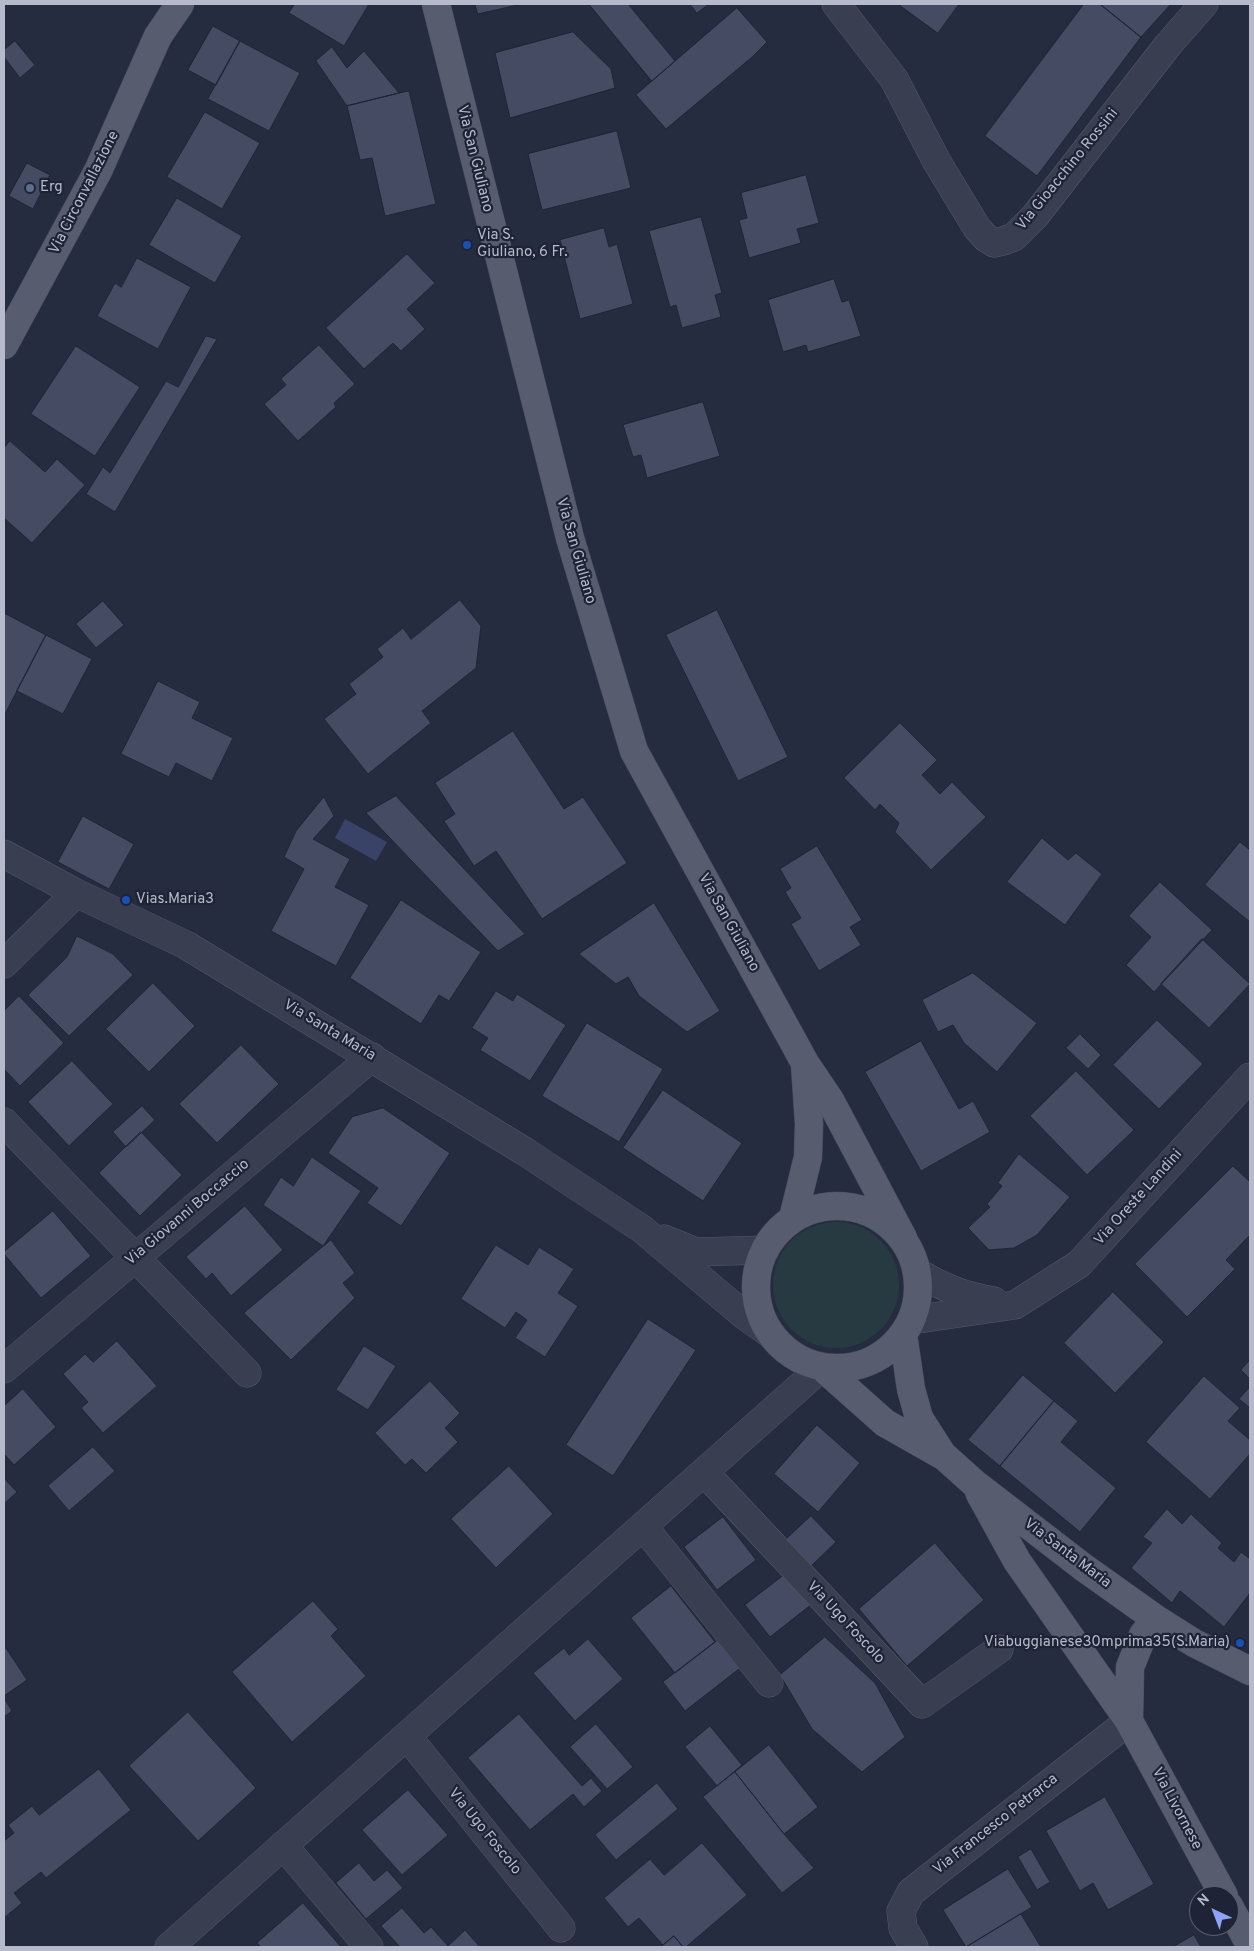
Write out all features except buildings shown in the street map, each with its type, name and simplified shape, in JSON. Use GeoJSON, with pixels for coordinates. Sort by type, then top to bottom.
{"type":"FeatureCollection","features":[{"type":"Feature","properties":{"kind":"main road","name":"Via Circonvallazione"},"geometry":{"type":"LineString","coordinates":[[158,36],[158,12],[161,4]]}},
{"type":"Feature","properties":{"kind":"main road","name":"Via Circonvallazione"},"geometry":{"type":"LineString","coordinates":[[4,345],[98,171],[158,36],[180,4]]}},
{"type":"Feature","properties":{"kind":"main road","name":"Via San Giuliano"},"geometry":{"type":"LineString","coordinates":[[436,4],[570,538],[634,752],[805,1063],[830,1100],[903,1238]]}},
{"type":"Feature","properties":{"kind":"main road"},"geometry":{"type":"LineString","coordinates":[[793,1218],[808,1157],[810,1124],[805,1063]]}},
{"type":"Feature","properties":{"kind":"main road"},"geometry":{"type":"LineString","coordinates":[[847,1205],[866,1210],[882,1219],[903,1238],[912,1254],[917,1272],[919,1288],[917,1305],[907,1327],[887,1351],[867,1362],[845,1368],[822,1367],[794,1356],[778,1343],[762,1318],[756,1288],[758,1268],[765,1250],[776,1232],[793,1218],[819,1207],[847,1205]]}},
{"type":"Feature","properties":{"kind":"main road"},"geometry":{"type":"LineString","coordinates":[[907,1327],[912,1395],[919,1418],[945,1457]]}},
{"type":"Feature","properties":{"kind":"main road"},"geometry":{"type":"LineString","coordinates":[[822,1367],[885,1424],[945,1457]]}},
{"type":"Feature","properties":{"kind":"main road","name":"Via Santa Maria"},"geometry":{"type":"LineString","coordinates":[[945,1457],[974,1483],[1083,1567],[1156,1619],[1194,1643],[1250,1671]]}},
{"type":"Feature","properties":{"kind":"main road","name":"Via Livornese"},"geometry":{"type":"LineString","coordinates":[[974,1483],[1016,1561],[1129,1721],[1219,1886]]}},
{"type":"Feature","properties":{"kind":"main road"},"geometry":{"type":"LineString","coordinates":[[1129,1721],[1130,1667],[1144,1635],[1156,1619]]}},
{"type":"Feature","properties":{"kind":"main road"},"geometry":{"type":"LineString","coordinates":[[1239,1925],[1250,1945]]}},
{"type":"Feature","properties":{"kind":"street","name":"Via Gioacchino Rossini"},"geometry":{"type":"LineString","coordinates":[[836,4],[894,79],[937,162],[970,216],[986,238],[994,242],[1014,237],[1034,216],[1168,45],[1204,4]]}},
{"type":"Feature","properties":{"kind":"street","name":"Via Santa Maria"},"geometry":{"type":"LineString","coordinates":[[4,854],[76,893],[186,945],[524,1151],[642,1229]]}},
{"type":"Feature","properties":{"kind":"street"},"geometry":{"type":"LineString","coordinates":[[4,964],[76,893]]}},
{"type":"Feature","properties":{"kind":"street","name":"Via Giovanni Boccaccio"},"geometry":{"type":"LineString","coordinates":[[4,1369],[372,1057]]}},
{"type":"Feature","properties":{"kind":"street","name":"Via Oreste Landini"},"geometry":{"type":"LineString","coordinates":[[907,1327],[1015,1304],[1079,1264],[1250,1077]]}},
{"type":"Feature","properties":{"kind":"street"},"geometry":{"type":"LineString","coordinates":[[4,1122],[247,1372]]}},
{"type":"Feature","properties":{"kind":"street"},"geometry":{"type":"LineString","coordinates":[[642,1229],[696,1252],[765,1250]]}},
{"type":"Feature","properties":{"kind":"street"},"geometry":{"type":"LineString","coordinates":[[642,1229],[744,1316],[772,1335]]}},
{"type":"Feature","properties":{"kind":"street"},"geometry":{"type":"LineString","coordinates":[[917,1272],[940,1286],[959,1294],[1015,1304]]}},
{"type":"Feature","properties":{"kind":"street"},"geometry":{"type":"LineString","coordinates":[[179,1944],[282,1845],[822,1367]]}},
{"type":"Feature","properties":{"kind":"street","name":"Via Ugo Foscolo"},"geometry":{"type":"LineString","coordinates":[[704,1472],[922,1704],[999,1649]]}},
{"type":"Feature","properties":{"kind":"street"},"geometry":{"type":"LineString","coordinates":[[642,1526],[769,1683]]}},
{"type":"Feature","properties":{"kind":"street","name":"Via Francesco Petrarca"},"geometry":{"type":"LineString","coordinates":[[909,1938],[901,1911],[911,1892],[1129,1721]]}},
{"type":"Feature","properties":{"kind":"street","name":"Via Ugo Foscolo"},"geometry":{"type":"LineString","coordinates":[[406,1736],[561,1928]]}},
{"type":"Feature","properties":{"kind":"street"},"geometry":{"type":"LineString","coordinates":[[282,1845],[369,1947]]}},
{"type":"Feature","properties":{"kind":"shaded area"},"geometry":{"type":"Polygon","coordinates":[[[836,1222],[860,1227],[880,1241],[894,1261],[899,1285],[894,1309],[880,1329],[860,1343],[836,1348],[812,1343],[792,1329],[778,1309],[773,1285],[778,1261],[792,1241],[812,1227],[836,1222]]]}},
{"type":"Feature","properties":{"kind":"water"},"geometry":{"type":"Polygon","coordinates":[[[345,819],[387,842],[376,861],[335,838],[345,819]]]}},
{"type":"Feature","properties":{"kind":"place","name":"Erg"},"geometry":{"type":"Point","coordinates":[30,188]}},
{"type":"Feature","properties":{"kind":"place","name":"Via S. Giuliano, 6 Fr."},"geometry":{"type":"Point","coordinates":[467,245]}},
{"type":"Feature","properties":{"kind":"place","name":"Vias.Maria3"},"geometry":{"type":"Point","coordinates":[126,900]}},
{"type":"Feature","properties":{"kind":"place","name":"Viabuggianese30mprima35(S.Maria)"},"geometry":{"type":"Point","coordinates":[1240,1643]}}]}
